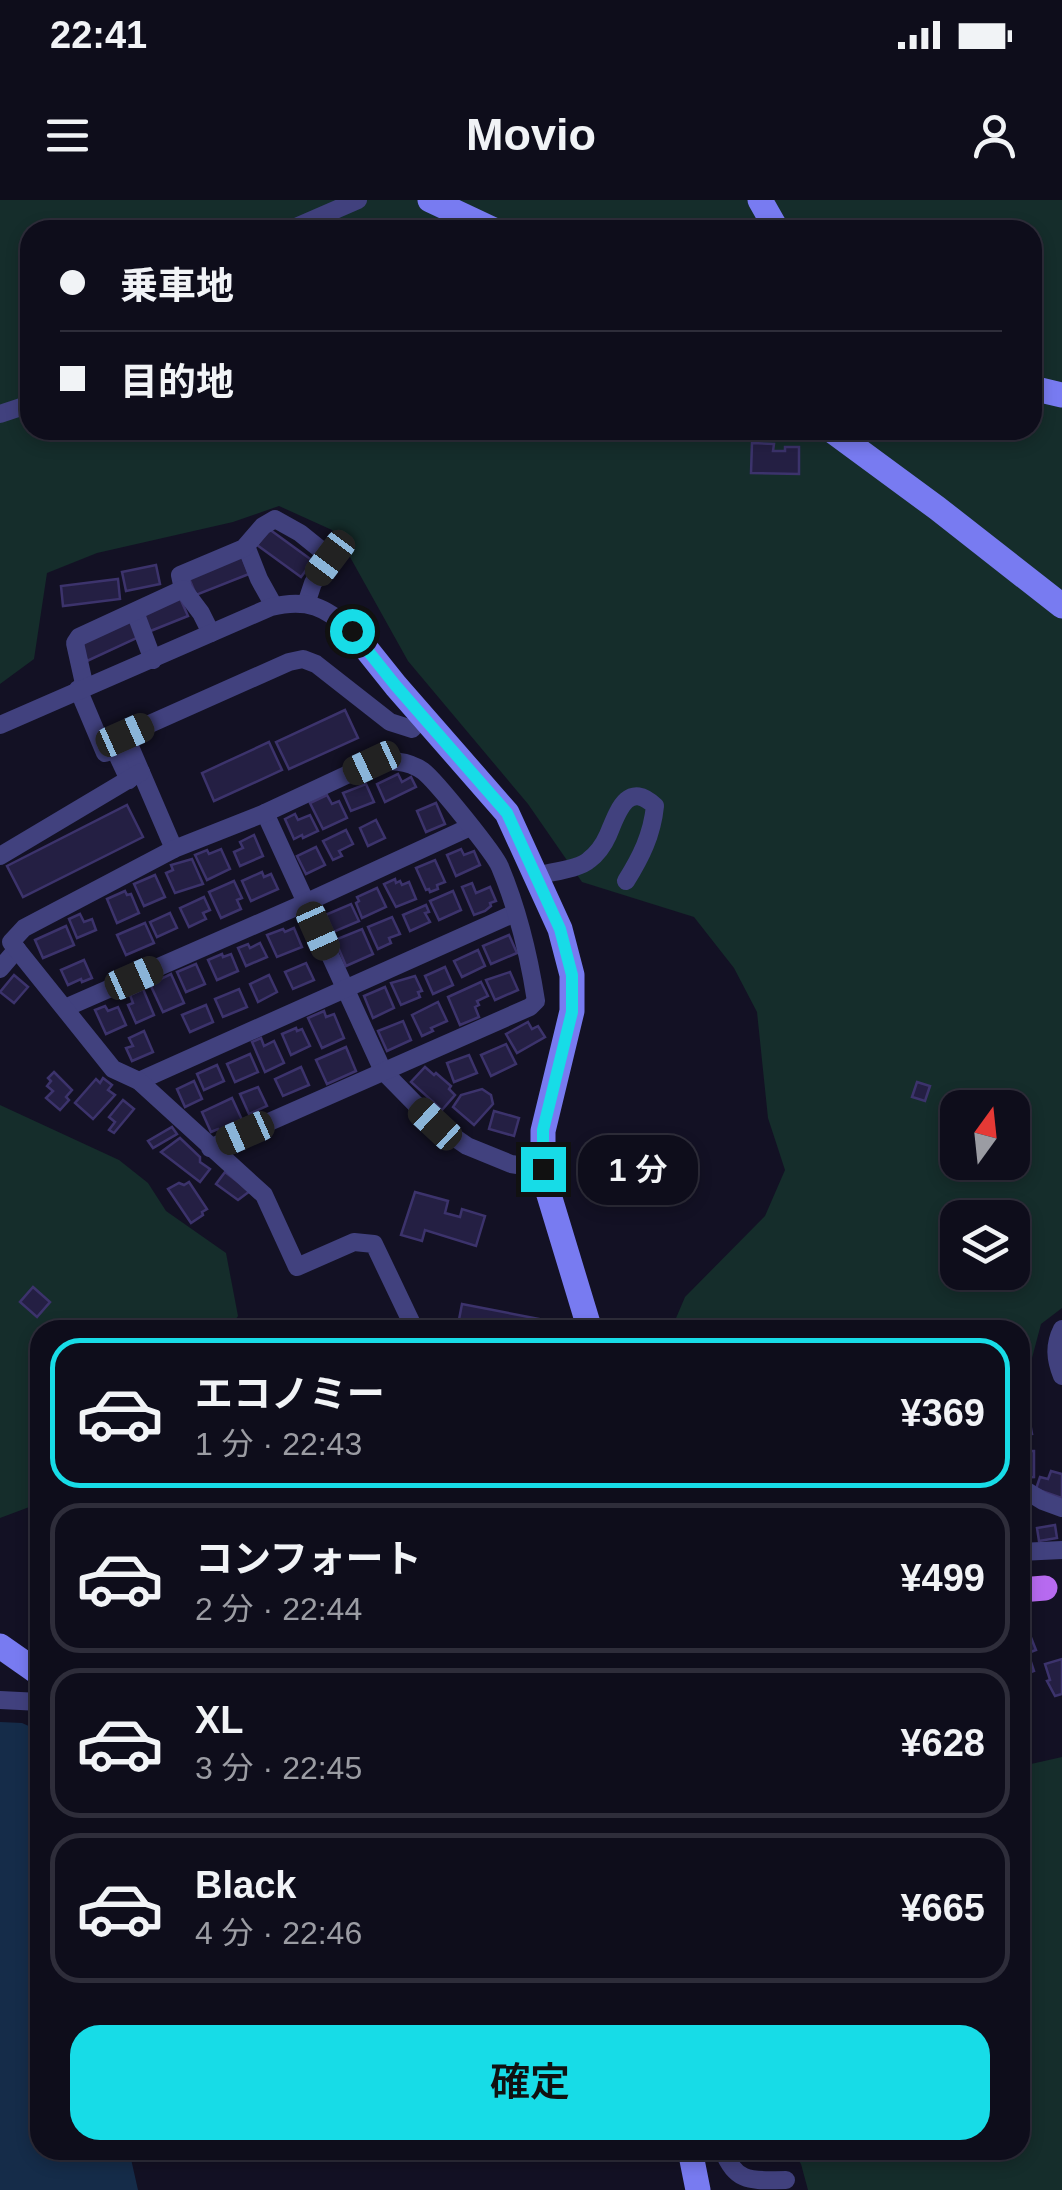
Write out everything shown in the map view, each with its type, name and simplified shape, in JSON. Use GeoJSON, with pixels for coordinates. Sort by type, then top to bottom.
{"type":"FeatureCollection","features":[{"type":"Feature","properties":{"kind":"street"},"geometry":{"type":"LineString","coordinates":[[312,220],[358,200]]}},
{"type":"Feature","properties":{"kind":"street"},"geometry":{"type":"LineString","coordinates":[[430,200],[473,220]]}},
{"type":"Feature","properties":{"kind":"street"},"geometry":{"type":"LineString","coordinates":[[845,440],[1062,606]]}},
{"type":"Feature","properties":{"kind":"street"},"geometry":{"type":"LineString","coordinates":[[211,633],[183,589],[180,576],[246,546],[262,526],[276,520],[300,532],[330,558],[312,582],[306,604]]}},
{"type":"Feature","properties":{"kind":"street"},"geometry":{"type":"LineString","coordinates":[[246,546],[274,606]]}},
{"type":"Feature","properties":{"kind":"street"},"geometry":{"type":"LineString","coordinates":[[174,849],[135,776],[115,750],[105,753],[82,688],[74,643],[79,637],[183,589]]}},
{"type":"Feature","properties":{"kind":"street"},"geometry":{"type":"LineString","coordinates":[[0,724],[274,606],[306,604],[332,613],[352,631],[507,813],[560,929],[572,975],[572,1012],[543,1130],[543,1169],[587,1320]]}},
{"type":"Feature","properties":{"kind":"street"},"geometry":{"type":"LineString","coordinates":[[135,612],[153,660]]}},
{"type":"Feature","properties":{"kind":"street"},"geometry":{"type":"LineString","coordinates":[[135,776],[125,735],[289,662],[304,659],[316,664],[390,722],[412,729],[424,718]]}},
{"type":"Feature","properties":{"kind":"street"},"geometry":{"type":"LineString","coordinates":[[210,1148],[536,1002],[529,958],[499,864],[431,778],[412,765],[390,760],[372,763],[266,813],[174,849],[24,928],[11,942],[113,1069],[139,1081],[210,1148],[264,1196],[296,1267],[354,1242],[374,1244],[409,1320]]}},
{"type":"Feature","properties":{"kind":"street"},"geometry":{"type":"LineString","coordinates":[[0,856],[135,776]]}},
{"type":"Feature","properties":{"kind":"street"},"geometry":{"type":"LineString","coordinates":[[536,876],[585,865],[607,837],[622,803],[642,798],[655,806],[652,828],[640,860],[626,881]]}},
{"type":"Feature","properties":{"kind":"street"},"geometry":{"type":"LineString","coordinates":[[266,813],[383,1071],[435,1124],[467,1146],[511,1164],[543,1169]]}},
{"type":"Feature","properties":{"kind":"street"},"geometry":{"type":"LineString","coordinates":[[65,1008],[470,827]]}},
{"type":"Feature","properties":{"kind":"street"},"geometry":{"type":"LineString","coordinates":[[139,1081],[515,913]]}},
{"type":"Feature","properties":{"kind":"street"},"geometry":{"type":"LineString","coordinates":[[0,968],[17,949]]}},
{"type":"Feature","properties":{"kind":"street"},"geometry":{"type":"LineString","coordinates":[[1062,1329],[1056,1347],[1056,1362],[1062,1376]]}},
{"type":"Feature","properties":{"kind":"street"},"geometry":{"type":"LineString","coordinates":[[1030,1493],[1062,1508]]}},
{"type":"Feature","properties":{"kind":"street"},"geometry":{"type":"LineString","coordinates":[[1030,1552],[1062,1550]]}},
{"type":"Feature","properties":{"kind":"street"},"geometry":{"type":"LineString","coordinates":[[0,1646],[30,1667]]}},
{"type":"Feature","properties":{"kind":"street"},"geometry":{"type":"LineString","coordinates":[[0,1700],[30,1702]]}},
{"type":"Feature","properties":{"kind":"street"},"geometry":{"type":"LineString","coordinates":[[692,2160],[698,2190]]}},
{"type":"Feature","properties":{"kind":"street"},"geometry":{"type":"LineString","coordinates":[[727,2160],[743,2178],[786,2180]]}},
{"type":"Feature","properties":{"kind":"green space"},"geometry":{"type":"Polygon","coordinates":[[[0,200],[1062,200],[1062,1308],[1041,1324],[1030,1366],[1030,1320],[675,1320],[685,1297],[765,1216],[785,1170],[768,1118],[757,1012],[734,968],[694,917],[582,882],[528,804],[408,661],[332,530],[279,506],[233,522],[97,553],[47,573],[34,659],[0,684],[0,200]]]}},
{"type":"Feature","properties":{"kind":"green space"},"geometry":{"type":"Polygon","coordinates":[[[0,1105],[119,1160],[148,1183],[166,1211],[226,1253],[238,1316],[235,1320],[30,1320],[30,1507],[0,1518],[0,1105]]]}},
{"type":"Feature","properties":{"kind":"green space"},"geometry":{"type":"Polygon","coordinates":[[[1062,1757],[1062,2190],[808,2190],[798,2160],[1030,2160],[1031,1764],[1062,1757]]]}},
{"type":"Feature","properties":{"kind":"water"},"geometry":{"type":"Polygon","coordinates":[[[0,1722],[30,1727],[30,2160],[131,2160],[138,2190],[0,2190],[0,1722]]]}},
{"type":"Feature","properties":{"kind":"building"},"geometry":{"type":"Polygon","coordinates":[[[752,443],[774,444],[773,451],[799,447],[799,474],[751,473],[752,443]]]}},
{"type":"Feature","properties":{"kind":"building"},"geometry":{"type":"Polygon","coordinates":[[[269,529],[313,561],[301,577],[257,545],[269,529]]]}},
{"type":"Feature","properties":{"kind":"building"},"geometry":{"type":"Polygon","coordinates":[[[241,554],[249,574],[196,595],[188,576],[241,554]]]}},
{"type":"Feature","properties":{"kind":"building"},"geometry":{"type":"Polygon","coordinates":[[[156,565],[160,584],[126,591],[122,572],[156,565]]]}},
{"type":"Feature","properties":{"kind":"building"},"geometry":{"type":"Polygon","coordinates":[[[118,579],[120,599],[63,606],[61,586],[118,579]]]}},
{"type":"Feature","properties":{"kind":"building"},"geometry":{"type":"Polygon","coordinates":[[[180,598],[188,616],[148,632],[141,614],[180,598]]]}},
{"type":"Feature","properties":{"kind":"building"},"geometry":{"type":"Polygon","coordinates":[[[131,619],[139,637],[87,661],[79,642],[131,619]]]}},
{"type":"Feature","properties":{"kind":"building"},"geometry":{"type":"Polygon","coordinates":[[[345,710],[358,738],[289,769],[276,742],[345,710]]]}},
{"type":"Feature","properties":{"kind":"building"},"geometry":{"type":"Polygon","coordinates":[[[269,742],[282,770],[214,801],[202,773],[269,742]]]}},
{"type":"Feature","properties":{"kind":"building"},"geometry":{"type":"Polygon","coordinates":[[[398,774],[402,782],[411,777],[416,787],[385,802],[377,784],[398,774]]]}},
{"type":"Feature","properties":{"kind":"building"},"geometry":{"type":"Polygon","coordinates":[[[366,784],[374,802],[351,811],[343,793],[366,784]]]}},
{"type":"Feature","properties":{"kind":"building"},"geometry":{"type":"Polygon","coordinates":[[[327,795],[332,804],[339,801],[347,818],[323,829],[310,803],[327,795]]]}},
{"type":"Feature","properties":{"kind":"building"},"geometry":{"type":"Polygon","coordinates":[[[436,803],[445,824],[426,832],[417,811],[436,803]]]}},
{"type":"Feature","properties":{"kind":"building"},"geometry":{"type":"Polygon","coordinates":[[[127,805],[143,837],[23,897],[7,866],[127,805]]]}},
{"type":"Feature","properties":{"kind":"building"},"geometry":{"type":"Polygon","coordinates":[[[295,814],[298,820],[310,815],[318,831],[294,839],[285,819],[295,814]]]}},
{"type":"Feature","properties":{"kind":"building"},"geometry":{"type":"Polygon","coordinates":[[[376,820],[385,838],[368,846],[360,828],[376,820]]]}},
{"type":"Feature","properties":{"kind":"building"},"geometry":{"type":"Polygon","coordinates":[[[346,830],[353,844],[339,851],[342,856],[333,860],[323,841],[346,830]]]}},
{"type":"Feature","properties":{"kind":"building"},"geometry":{"type":"Polygon","coordinates":[[[254,835],[263,856],[240,866],[234,852],[243,848],[240,842],[254,835]]]}},
{"type":"Feature","properties":{"kind":"building"},"geometry":{"type":"Polygon","coordinates":[[[316,847],[325,865],[306,874],[297,856],[316,847]]]}},
{"type":"Feature","properties":{"kind":"building"},"geometry":{"type":"Polygon","coordinates":[[[221,849],[230,869],[207,880],[195,855],[221,849]]]}},
{"type":"Feature","properties":{"kind":"building"},"geometry":{"type":"Polygon","coordinates":[[[461,849],[464,855],[474,851],[480,865],[456,876],[447,855],[461,849]]]}},
{"type":"Feature","properties":{"kind":"building"},"geometry":{"type":"Polygon","coordinates":[[[192,859],[203,884],[175,893],[166,873],[173,870],[171,865],[192,859]]]}},
{"type":"Feature","properties":{"kind":"building"},"geometry":{"type":"Polygon","coordinates":[[[435,860],[445,882],[430,892],[416,868],[435,860]]]}},
{"type":"Feature","properties":{"kind":"building"},"geometry":{"type":"Polygon","coordinates":[[[262,872],[264,877],[271,874],[278,889],[251,901],[242,881],[262,872]]]}},
{"type":"Feature","properties":{"kind":"building"},"geometry":{"type":"Polygon","coordinates":[[[155,875],[165,897],[144,906],[134,884],[155,875]]]}},
{"type":"Feature","properties":{"kind":"building"},"geometry":{"type":"Polygon","coordinates":[[[395,879],[402,885],[409,882],[416,899],[396,907],[384,884],[395,879]]]}},
{"type":"Feature","properties":{"kind":"building"},"geometry":{"type":"Polygon","coordinates":[[[234,881],[242,898],[237,900],[241,909],[221,918],[209,892],[234,881]]]}},
{"type":"Feature","properties":{"kind":"building"},"geometry":{"type":"Polygon","coordinates":[[[472,883],[476,893],[490,887],[496,901],[474,915],[462,887],[472,883]]]}},
{"type":"Feature","properties":{"kind":"building"},"geometry":{"type":"Polygon","coordinates":[[[377,888],[386,907],[362,918],[357,897],[377,888]]]}},
{"type":"Feature","properties":{"kind":"building"},"geometry":{"type":"Polygon","coordinates":[[[125,891],[131,894],[139,913],[117,923],[107,899],[125,891]]]}},
{"type":"Feature","properties":{"kind":"building"},"geometry":{"type":"Polygon","coordinates":[[[453,891],[461,910],[439,920],[430,901],[453,891]]]}},
{"type":"Feature","properties":{"kind":"building"},"geometry":{"type":"Polygon","coordinates":[[[204,897],[210,910],[203,913],[206,919],[189,927],[180,908],[204,897]]]}},
{"type":"Feature","properties":{"kind":"building"},"geometry":{"type":"Polygon","coordinates":[[[351,904],[359,921],[331,933],[323,916],[351,904]]]}},
{"type":"Feature","properties":{"kind":"building"},"geometry":{"type":"Polygon","coordinates":[[[426,905],[430,922],[410,931],[403,915],[426,905]]]}},
{"type":"Feature","properties":{"kind":"building"},"geometry":{"type":"Polygon","coordinates":[[[170,913],[177,928],[157,937],[150,922],[170,913]]]}},
{"type":"Feature","properties":{"kind":"building"},"geometry":{"type":"Polygon","coordinates":[[[80,914],[84,922],[92,919],[96,930],[77,938],[69,919],[80,914]]]}},
{"type":"Feature","properties":{"kind":"building"},"geometry":{"type":"Polygon","coordinates":[[[392,917],[400,934],[378,949],[368,927],[392,917]]]}},
{"type":"Feature","properties":{"kind":"building"},"geometry":{"type":"Polygon","coordinates":[[[145,923],[154,943],[126,955],[117,935],[145,923]]]}},
{"type":"Feature","properties":{"kind":"building"},"geometry":{"type":"Polygon","coordinates":[[[66,926],[74,945],[43,958],[35,940],[66,926]]]}},
{"type":"Feature","properties":{"kind":"building"},"geometry":{"type":"Polygon","coordinates":[[[294,928],[302,947],[277,957],[267,935],[294,928]]]}},
{"type":"Feature","properties":{"kind":"building"},"geometry":{"type":"Polygon","coordinates":[[[362,929],[373,954],[346,966],[335,940],[362,929]]]}},
{"type":"Feature","properties":{"kind":"building"},"geometry":{"type":"Polygon","coordinates":[[[509,935],[517,953],[491,964],[483,946],[509,935]]]}},
{"type":"Feature","properties":{"kind":"building"},"geometry":{"type":"Polygon","coordinates":[[[260,943],[267,957],[246,966],[238,948],[260,943]]]}},
{"type":"Feature","properties":{"kind":"building"},"geometry":{"type":"Polygon","coordinates":[[[478,950],[485,966],[462,977],[454,961],[478,950]]]}},
{"type":"Feature","properties":{"kind":"building"},"geometry":{"type":"Polygon","coordinates":[[[231,954],[238,971],[217,980],[208,960],[231,954]]]}},
{"type":"Feature","properties":{"kind":"building"},"geometry":{"type":"Polygon","coordinates":[[[84,960],[92,978],[68,985],[61,970],[84,960]]]}},
{"type":"Feature","properties":{"kind":"building"},"geometry":{"type":"Polygon","coordinates":[[[306,963],[314,980],[293,989],[285,972],[306,963]]]}},
{"type":"Feature","properties":{"kind":"building"},"geometry":{"type":"Polygon","coordinates":[[[196,964],[205,984],[186,992],[177,972],[196,964]]]}},
{"type":"Feature","properties":{"kind":"building"},"geometry":{"type":"Polygon","coordinates":[[[445,967],[453,985],[433,994],[425,976],[445,967]]]}},
{"type":"Feature","properties":{"kind":"building"},"geometry":{"type":"Polygon","coordinates":[[[510,972],[518,990],[495,1000],[486,980],[510,972]]]}},
{"type":"Feature","properties":{"kind":"building"},"geometry":{"type":"Polygon","coordinates":[[[171,974],[184,1003],[163,1012],[150,984],[171,974]]]}},
{"type":"Feature","properties":{"kind":"building"},"geometry":{"type":"Polygon","coordinates":[[[14,975],[28,987],[14,1003],[0,992],[14,975]]]}},
{"type":"Feature","properties":{"kind":"building"},"geometry":{"type":"Polygon","coordinates":[[[269,975],[277,992],[258,1002],[250,984],[269,975]]]}},
{"type":"Feature","properties":{"kind":"building"},"geometry":{"type":"Polygon","coordinates":[[[415,976],[422,991],[418,992],[420,997],[401,1005],[391,983],[415,976]]]}},
{"type":"Feature","properties":{"kind":"building"},"geometry":{"type":"Polygon","coordinates":[[[481,982],[488,996],[477,1001],[479,1017],[460,1025],[448,997],[481,982]]]}},
{"type":"Feature","properties":{"kind":"building"},"geometry":{"type":"Polygon","coordinates":[[[385,987],[394,1008],[373,1018],[364,996],[385,987]]]}},
{"type":"Feature","properties":{"kind":"building"},"geometry":{"type":"Polygon","coordinates":[[[143,989],[154,1015],[136,1023],[128,1005],[133,1003],[130,995],[143,989]]]}},
{"type":"Feature","properties":{"kind":"building"},"geometry":{"type":"Polygon","coordinates":[[[239,989],[247,1007],[223,1017],[215,999],[239,989]]]}},
{"type":"Feature","properties":{"kind":"building"},"geometry":{"type":"Polygon","coordinates":[[[438,1002],[447,1021],[422,1036],[412,1015],[438,1002]]]}},
{"type":"Feature","properties":{"kind":"building"},"geometry":{"type":"Polygon","coordinates":[[[206,1005],[213,1022],[190,1032],[182,1015],[206,1005]]]}},
{"type":"Feature","properties":{"kind":"building"},"geometry":{"type":"Polygon","coordinates":[[[105,1006],[108,1011],[118,1007],[126,1025],[106,1034],[95,1010],[105,1006]]]}},
{"type":"Feature","properties":{"kind":"building"},"geometry":{"type":"Polygon","coordinates":[[[324,1011],[326,1017],[334,1014],[344,1038],[322,1048],[308,1018],[324,1011]]]}},
{"type":"Feature","properties":{"kind":"building"},"geometry":{"type":"Polygon","coordinates":[[[403,1021],[411,1040],[387,1051],[378,1031],[403,1021]]]}},
{"type":"Feature","properties":{"kind":"building"},"geometry":{"type":"Polygon","coordinates":[[[528,1022],[532,1029],[538,1026],[545,1037],[517,1053],[506,1034],[528,1022]]]}},
{"type":"Feature","properties":{"kind":"building"},"geometry":{"type":"Polygon","coordinates":[[[302,1029],[310,1046],[291,1055],[282,1034],[302,1029]]]}},
{"type":"Feature","properties":{"kind":"building"},"geometry":{"type":"Polygon","coordinates":[[[144,1031],[153,1052],[132,1061],[126,1048],[133,1046],[129,1038],[144,1031]]]}},
{"type":"Feature","properties":{"kind":"building"},"geometry":{"type":"Polygon","coordinates":[[[261,1038],[264,1046],[274,1041],[284,1063],[265,1072],[252,1042],[261,1038]]]}},
{"type":"Feature","properties":{"kind":"building"},"geometry":{"type":"Polygon","coordinates":[[[506,1044],[516,1064],[491,1076],[481,1055],[506,1044]]]}},
{"type":"Feature","properties":{"kind":"building"},"geometry":{"type":"Polygon","coordinates":[[[346,1047],[356,1071],[327,1084],[316,1060],[346,1047]]]}},
{"type":"Feature","properties":{"kind":"building"},"geometry":{"type":"Polygon","coordinates":[[[250,1054],[258,1072],[235,1082],[227,1064],[250,1054]]]}},
{"type":"Feature","properties":{"kind":"building"},"geometry":{"type":"Polygon","coordinates":[[[469,1055],[477,1073],[454,1082],[447,1063],[469,1055]]]}},
{"type":"Feature","properties":{"kind":"building"},"geometry":{"type":"Polygon","coordinates":[[[217,1065],[224,1081],[204,1090],[197,1074],[217,1065]]]}},
{"type":"Feature","properties":{"kind":"building"},"geometry":{"type":"Polygon","coordinates":[[[301,1067],[309,1085],[283,1096],[275,1079],[301,1067]]]}},
{"type":"Feature","properties":{"kind":"building"},"geometry":{"type":"Polygon","coordinates":[[[425,1067],[451,1086],[449,1089],[455,1095],[442,1110],[411,1082],[425,1067]]]}},
{"type":"Feature","properties":{"kind":"building"},"geometry":{"type":"Polygon","coordinates":[[[54,1072],[72,1090],[60,1110],[46,1098],[53,1091],[47,1086],[54,1072]]]}},
{"type":"Feature","properties":{"kind":"building"},"geometry":{"type":"Polygon","coordinates":[[[103,1078],[112,1085],[108,1090],[115,1095],[93,1119],[75,1103],[96,1079],[100,1083],[103,1078]]]}},
{"type":"Feature","properties":{"kind":"building"},"geometry":{"type":"Polygon","coordinates":[[[194,1081],[202,1099],[185,1107],[177,1089],[194,1081]]]}},
{"type":"Feature","properties":{"kind":"building"},"geometry":{"type":"Polygon","coordinates":[[[917,1082],[930,1086],[925,1101],[912,1097],[917,1082]]]}},
{"type":"Feature","properties":{"kind":"building"},"geometry":{"type":"Polygon","coordinates":[[[258,1087],[267,1106],[249,1114],[240,1094],[258,1087]]]}},
{"type":"Feature","properties":{"kind":"building"},"geometry":{"type":"Polygon","coordinates":[[[482,1089],[491,1095],[493,1104],[474,1125],[453,1107],[461,1095],[482,1089]]]}},
{"type":"Feature","properties":{"kind":"building"},"geometry":{"type":"Polygon","coordinates":[[[232,1098],[243,1122],[211,1132],[202,1112],[232,1098]]]}},
{"type":"Feature","properties":{"kind":"building"},"geometry":{"type":"Polygon","coordinates":[[[123,1100],[134,1109],[114,1133],[109,1130],[115,1122],[109,1117],[123,1100]]]}},
{"type":"Feature","properties":{"kind":"building"},"geometry":{"type":"Polygon","coordinates":[[[494,1111],[519,1118],[514,1136],[489,1129],[494,1111]]]}},
{"type":"Feature","properties":{"kind":"building"},"geometry":{"type":"Polygon","coordinates":[[[172,1127],[177,1134],[153,1148],[148,1141],[172,1127]]]}},
{"type":"Feature","properties":{"kind":"building"},"geometry":{"type":"Polygon","coordinates":[[[180,1138],[210,1169],[200,1182],[161,1152],[180,1138]]]}},
{"type":"Feature","properties":{"kind":"building"},"geometry":{"type":"Polygon","coordinates":[[[225,1172],[250,1191],[238,1200],[216,1184],[225,1172]]]}},
{"type":"Feature","properties":{"kind":"building"},"geometry":{"type":"Polygon","coordinates":[[[189,1182],[207,1209],[191,1223],[168,1189],[189,1182]]]}},
{"type":"Feature","properties":{"kind":"building"},"geometry":{"type":"Polygon","coordinates":[[[415,1192],[448,1201],[445,1213],[460,1217],[462,1209],[485,1216],[476,1246],[425,1230],[422,1241],[401,1235],[415,1192]]]}},
{"type":"Feature","properties":{"kind":"building"},"geometry":{"type":"Polygon","coordinates":[[[33,1287],[50,1302],[37,1317],[20,1302],[33,1287]]]}},
{"type":"Feature","properties":{"kind":"building"},"geometry":{"type":"Polygon","coordinates":[[[462,1304],[539,1319],[539,1320],[459,1320],[462,1304]]]}},
{"type":"Feature","properties":{"kind":"building"},"geometry":{"type":"Polygon","coordinates":[[[1030,1451],[1034,1451],[1034,1477],[1030,1477],[1030,1451]]]}},
{"type":"Feature","properties":{"kind":"building"},"geometry":{"type":"Polygon","coordinates":[[[1051,1471],[1062,1474],[1062,1498],[1036,1489],[1040,1477],[1048,1479],[1051,1471]]]}},
{"type":"Feature","properties":{"kind":"building"},"geometry":{"type":"Polygon","coordinates":[[[1055,1525],[1057,1538],[1039,1541],[1037,1528],[1055,1525]]]}},
{"type":"Feature","properties":{"kind":"building"},"geometry":{"type":"Polygon","coordinates":[[[1062,1659],[1062,1694],[1055,1696],[1047,1681],[1050,1680],[1045,1664],[1062,1659]]]}},
{"type":"Feature","properties":{"kind":"route"},"geometry":{"type":"LineString","coordinates":[[352,631],[507,813],[560,929],[572,975],[572,1012],[543,1130],[543,1169]]}}]}
